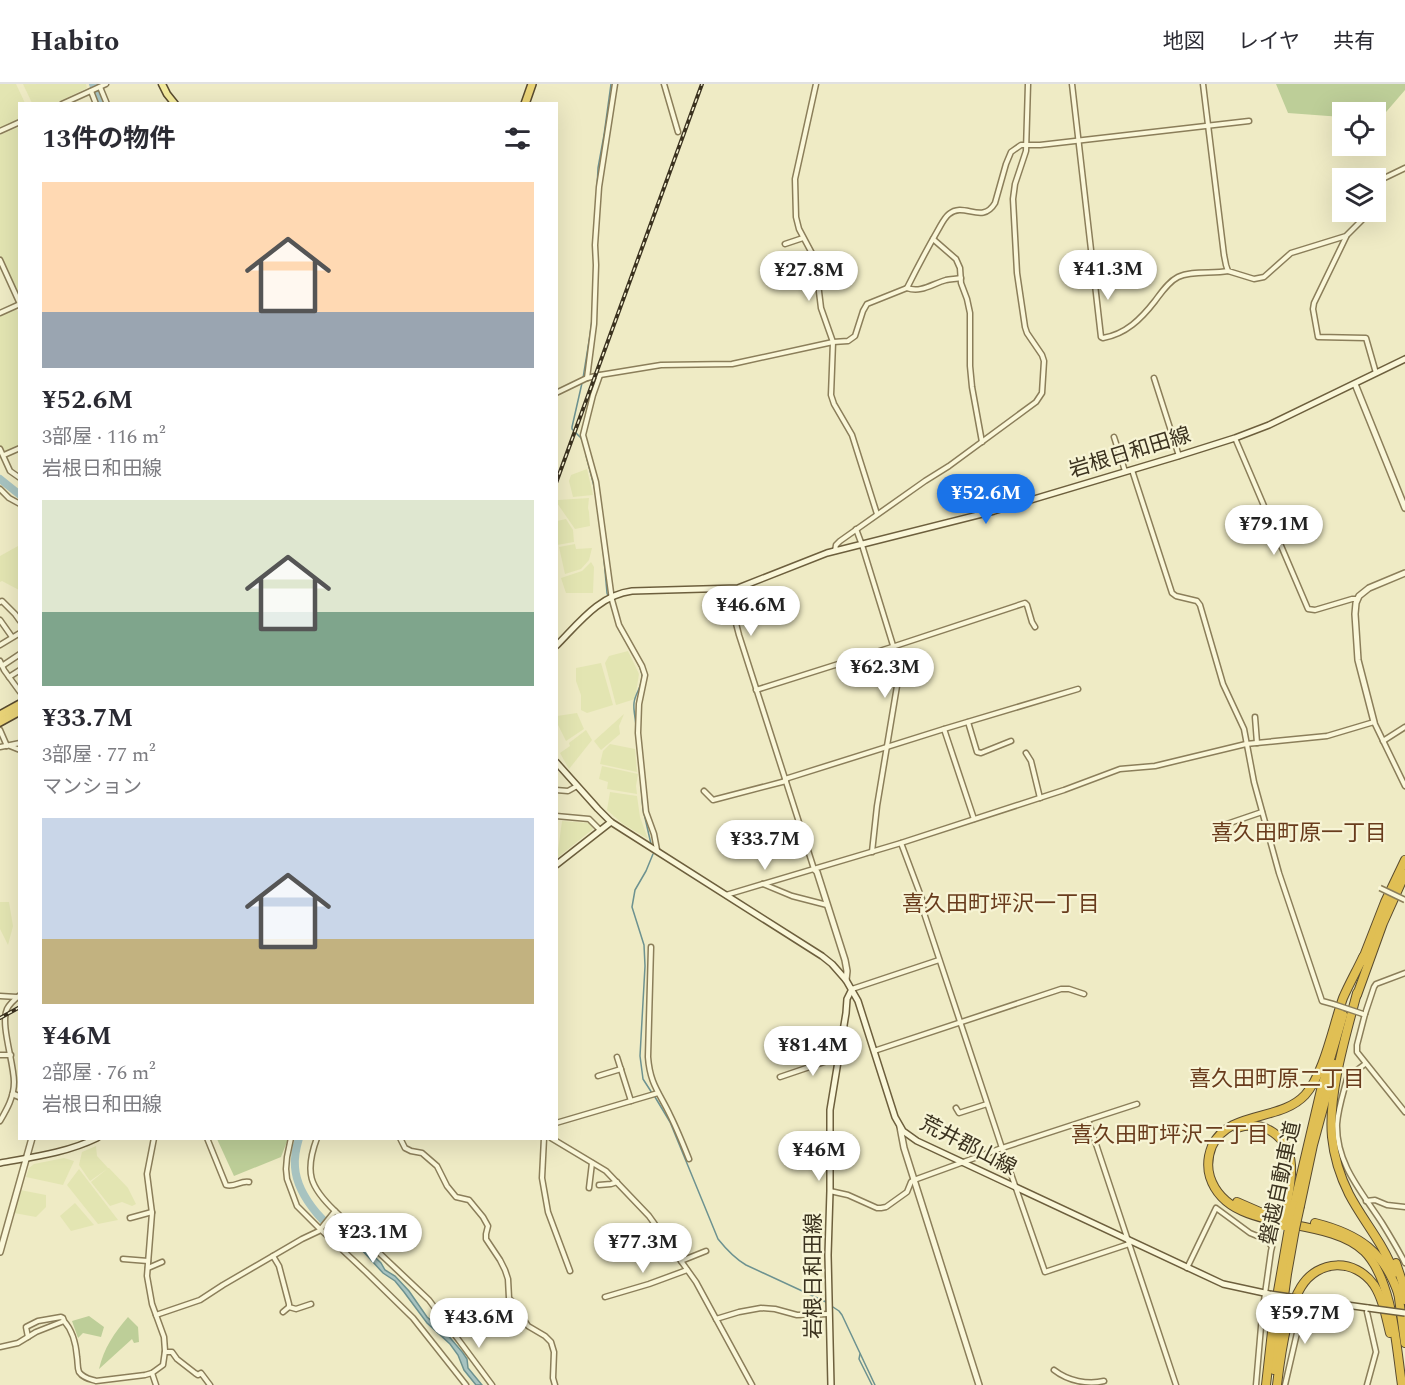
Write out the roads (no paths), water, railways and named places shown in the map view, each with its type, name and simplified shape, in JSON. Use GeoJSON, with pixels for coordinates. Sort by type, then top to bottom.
{"type":"FeatureCollection","features":[{"type":"Feature","properties":{"kind":"highway"},"geometry":{"type":"LineString","coordinates":[[526,102],[533,84]]}},
{"type":"Feature","properties":{"kind":"highway"},"geometry":{"type":"LineString","coordinates":[[0,715],[18,705]]}},
{"type":"Feature","properties":{"kind":"highway"},"geometry":{"type":"LineString","coordinates":[[0,722],[18,712]]}},
{"type":"Feature","properties":{"kind":"highway","name":"磐越自動車道"},"geometry":{"type":"LineString","coordinates":[[1274,1385],[1293,1205],[1321,1090],[1363,957],[1405,860]]}},
{"type":"Feature","properties":{"kind":"highway","name":"磐越自動車道"},"geometry":{"type":"LineString","coordinates":[[1293,1205],[1313,1145],[1357,993],[1383,923],[1405,874]]}},
{"type":"Feature","properties":{"kind":"highway"},"geometry":{"type":"LineString","coordinates":[[1363,957],[1345,995],[1320,1069],[1309,1091],[1287,1108],[1240,1122],[1227,1129],[1216,1139],[1209,1157],[1209,1170],[1212,1183],[1221,1195],[1232,1205],[1252,1216],[1338,1235],[1352,1242],[1369,1257],[1386,1291],[1402,1385]]}},
{"type":"Feature","properties":{"kind":"highway"},"geometry":{"type":"LineString","coordinates":[[1357,993],[1340,1063],[1332,1113],[1332,1138],[1339,1171],[1349,1193],[1391,1251],[1400,1274],[1405,1343]]}},
{"type":"Feature","properties":{"kind":"highway"},"geometry":{"type":"LineString","coordinates":[[1266,1385],[1277,1273],[1290,1228],[1293,1205],[1290,1161],[1287,1148],[1280,1138],[1265,1128],[1253,1125],[1241,1127],[1227,1134],[1217,1147],[1213,1169],[1217,1181],[1228,1196],[1254,1211],[1325,1226],[1359,1239],[1384,1263],[1402,1298]]}},
{"type":"Feature","properties":{"kind":"highway"},"geometry":{"type":"LineString","coordinates":[[1318,1229],[1349,1244],[1359,1252],[1376,1276],[1383,1297],[1397,1385]]}},
{"type":"Feature","properties":{"kind":"highway"},"geometry":{"type":"LineString","coordinates":[[1274,1385],[1293,1304],[1305,1280],[1319,1269],[1330,1265],[1342,1265],[1365,1276],[1374,1286],[1379,1297],[1390,1335]]}},
{"type":"Feature","properties":{"kind":"main road"},"geometry":{"type":"LineString","coordinates":[[162,84],[172,102]]}},
{"type":"Feature","properties":{"kind":"main road","name":"岩根日和田線"},"geometry":{"type":"LineString","coordinates":[[558,644],[593,609],[611,597],[632,591],[738,588],[835,551],[994,511],[1179,456],[1269,425],[1405,359]]}},
{"type":"Feature","properties":{"kind":"main road"},"geometry":{"type":"LineString","coordinates":[[1355,384],[1405,508]]}},
{"type":"Feature","properties":{"kind":"main road"},"geometry":{"type":"LineString","coordinates":[[1374,722],[1358,660],[1354,614],[1357,599],[1369,588],[1405,573]]}},
{"type":"Feature","properties":{"kind":"main road"},"geometry":{"type":"LineString","coordinates":[[558,764],[611,822],[558,863]]}},
{"type":"Feature","properties":{"kind":"main road","name":"荒井郡山線"},"geometry":{"type":"LineString","coordinates":[[611,822],[832,964],[846,980],[858,1001],[895,1117],[900,1127],[917,1141],[1128,1242],[1223,1284],[1267,1294],[1405,1313]]}},
{"type":"Feature","properties":{"kind":"main road"},"geometry":{"type":"LineString","coordinates":[[814,869],[817,872],[845,960],[846,980]]}},
{"type":"Feature","properties":{"kind":"main road","name":"岩根日和田線"},"geometry":{"type":"LineString","coordinates":[[831,1385],[828,1255],[830,1110],[847,999],[852,989]]}},
{"type":"Feature","properties":{"kind":"main road"},"geometry":{"type":"LineString","coordinates":[[13,1094],[18,1096]]}},
{"type":"Feature","properties":{"kind":"main road"},"geometry":{"type":"LineString","coordinates":[[900,1127],[904,1148],[979,1385]]}},
{"type":"Feature","properties":{"kind":"main road"},"geometry":{"type":"LineString","coordinates":[[0,1252],[31,1140]]}},
{"type":"Feature","properties":{"kind":"main road"},"geometry":{"type":"LineString","coordinates":[[0,1163],[62,1151],[93,1140]]}},
{"type":"Feature","properties":{"kind":"street"},"geometry":{"type":"LineString","coordinates":[[66,102],[106,84]]}},
{"type":"Feature","properties":{"kind":"street"},"geometry":{"type":"LineString","coordinates":[[587,378],[594,324],[595,246],[599,187],[615,84]]}},
{"type":"Feature","properties":{"kind":"street"},"geometry":{"type":"LineString","coordinates":[[664,84],[678,132]]}},
{"type":"Feature","properties":{"kind":"street"},"geometry":{"type":"LineString","coordinates":[[816,84],[795,179],[795,217],[803,238],[815,259],[821,308],[833,342],[831,395],[852,435],[878,514]]}},
{"type":"Feature","properties":{"kind":"street"},"geometry":{"type":"LineString","coordinates":[[835,551],[838,543],[982,442],[1036,402],[1041,393],[1044,361],[1025,327],[1016,263],[1014,190],[1025,154],[1028,84]]}},
{"type":"Feature","properties":{"kind":"street"},"geometry":{"type":"LineString","coordinates":[[1072,84],[1101,337],[1103,338],[1113,336],[1131,326],[1177,278],[1186,274],[1228,271],[1254,279],[1264,277],[1291,253],[1346,236],[1360,222]]}},
{"type":"Feature","properties":{"kind":"street"},"geometry":{"type":"LineString","coordinates":[[1203,84],[1224,255],[1228,271]]}},
{"type":"Feature","properties":{"kind":"street"},"geometry":{"type":"LineString","coordinates":[[100,87],[106,102]]}},
{"type":"Feature","properties":{"kind":"street"},"geometry":{"type":"LineString","coordinates":[[91,91],[95,102]]}},
{"type":"Feature","properties":{"kind":"street"},"geometry":{"type":"LineString","coordinates":[[907,288],[946,216],[952,212],[964,210],[979,214],[993,208],[1009,154],[1021,146],[1249,121]]}},
{"type":"Feature","properties":{"kind":"street"},"geometry":{"type":"LineString","coordinates":[[0,131],[18,123]]}},
{"type":"Feature","properties":{"kind":"street"},"geometry":{"type":"LineString","coordinates":[[1386,177],[1405,168]]}},
{"type":"Feature","properties":{"kind":"street"},"geometry":{"type":"LineString","coordinates":[[1346,236],[1314,303],[1318,337],[1366,338],[1376,373]]}},
{"type":"Feature","properties":{"kind":"street"},"geometry":{"type":"LineString","coordinates":[[785,244],[803,238]]}},
{"type":"Feature","properties":{"kind":"street"},"geometry":{"type":"LineString","coordinates":[[933,239],[957,261],[960,268],[961,283],[970,313],[970,366],[982,442]]}},
{"type":"Feature","properties":{"kind":"street"},"geometry":{"type":"LineString","coordinates":[[0,260],[18,300]]}},
{"type":"Feature","properties":{"kind":"street"},"geometry":{"type":"LineString","coordinates":[[558,392],[587,378],[600,375],[661,365],[732,364],[833,342],[848,341],[855,336],[862,310],[867,304],[907,288],[912,290],[925,288],[961,278]]}},
{"type":"Feature","properties":{"kind":"street"},"geometry":{"type":"LineString","coordinates":[[0,313],[18,305]]}},
{"type":"Feature","properties":{"kind":"street"},"geometry":{"type":"LineString","coordinates":[[600,375],[583,435],[596,482],[611,597],[620,625],[645,675],[639,704],[638,733],[646,812],[654,834],[657,852]]}},
{"type":"Feature","properties":{"kind":"street"},"geometry":{"type":"LineString","coordinates":[[1154,378],[1179,456]]}},
{"type":"Feature","properties":{"kind":"street"},"geometry":{"type":"LineString","coordinates":[[1114,437],[1172,593],[1197,601],[1200,605],[1223,684],[1243,726],[1254,782],[1279,873],[1322,1001],[1364,1014]]}},
{"type":"Feature","properties":{"kind":"street"},"geometry":{"type":"LineString","coordinates":[[1235,438],[1308,609],[1315,610],[1357,599]]}},
{"type":"Feature","properties":{"kind":"street"},"geometry":{"type":"LineString","coordinates":[[0,448],[10,471],[18,477]]}},
{"type":"Feature","properties":{"kind":"street"},"geometry":{"type":"LineString","coordinates":[[4,456],[18,449]]}},
{"type":"Feature","properties":{"kind":"street"},"geometry":{"type":"LineString","coordinates":[[0,489],[18,503]]}},
{"type":"Feature","properties":{"kind":"street"},"geometry":{"type":"LineString","coordinates":[[856,530],[900,671],[872,852]]}},
{"type":"Feature","properties":{"kind":"street"},"geometry":{"type":"LineString","coordinates":[[728,589],[739,635],[814,869]]}},
{"type":"Feature","properties":{"kind":"street"},"geometry":{"type":"LineString","coordinates":[[0,602],[2,601],[18,618]]}},
{"type":"Feature","properties":{"kind":"street"},"geometry":{"type":"LineString","coordinates":[[756,690],[1025,603],[1035,627]]}},
{"type":"Feature","properties":{"kind":"street"},"geometry":{"type":"LineString","coordinates":[[0,621],[12,637]]}},
{"type":"Feature","properties":{"kind":"street"},"geometry":{"type":"LineString","coordinates":[[0,645],[18,634]]}},
{"type":"Feature","properties":{"kind":"street"},"geometry":{"type":"LineString","coordinates":[[18,655],[1,664],[18,689]]}},
{"type":"Feature","properties":{"kind":"street"},"geometry":{"type":"LineString","coordinates":[[9,677],[18,671]]}},
{"type":"Feature","properties":{"kind":"street"},"geometry":{"type":"LineString","coordinates":[[704,791],[713,800],[785,780],[1078,689]]}},
{"type":"Feature","properties":{"kind":"street"},"geometry":{"type":"LineString","coordinates":[[1256,717],[1257,743]]}},
{"type":"Feature","properties":{"kind":"street"},"geometry":{"type":"LineString","coordinates":[[968,722],[977,752],[981,753],[1011,741]]}},
{"type":"Feature","properties":{"kind":"street"},"geometry":{"type":"LineString","coordinates":[[725,895],[901,843],[1120,770],[1155,766],[1246,744],[1327,736],[1374,722],[1405,786]]}},
{"type":"Feature","properties":{"kind":"street"},"geometry":{"type":"LineString","coordinates":[[1383,741],[1405,727]]}},
{"type":"Feature","properties":{"kind":"street"},"geometry":{"type":"LineString","coordinates":[[944,729],[974,819]]}},
{"type":"Feature","properties":{"kind":"street"},"geometry":{"type":"LineString","coordinates":[[0,730],[8,746],[18,749]]}},
{"type":"Feature","properties":{"kind":"street"},"geometry":{"type":"LineString","coordinates":[[0,747],[18,743]]}},
{"type":"Feature","properties":{"kind":"street"},"geometry":{"type":"LineString","coordinates":[[1026,753],[1031,761],[1040,798]]}},
{"type":"Feature","properties":{"kind":"street"},"geometry":{"type":"LineString","coordinates":[[558,790],[568,791],[577,786]]}},
{"type":"Feature","properties":{"kind":"street"},"geometry":{"type":"LineString","coordinates":[[1221,826],[1262,812]]}},
{"type":"Feature","properties":{"kind":"street"},"geometry":{"type":"LineString","coordinates":[[558,816],[589,819],[600,830]]}},
{"type":"Feature","properties":{"kind":"street"},"geometry":{"type":"LineString","coordinates":[[901,843],[922,899],[924,913],[939,960],[1045,1272],[1128,1242]]}},
{"type":"Feature","properties":{"kind":"street"},"geometry":{"type":"LineString","coordinates":[[762,884],[792,896],[828,905]]}},
{"type":"Feature","properties":{"kind":"street"},"geometry":{"type":"LineString","coordinates":[[1378,887],[1405,900]]}},
{"type":"Feature","properties":{"kind":"street"},"geometry":{"type":"LineString","coordinates":[[651,947],[649,1073],[672,1118],[689,1159]]}},
{"type":"Feature","properties":{"kind":"street"},"geometry":{"type":"LineString","coordinates":[[852,989],[939,960]]}},
{"type":"Feature","properties":{"kind":"street"},"geometry":{"type":"LineString","coordinates":[[1405,973],[1376,984],[1364,1014],[1356,1048],[1358,1055],[1405,1112]]}},
{"type":"Feature","properties":{"kind":"street"},"geometry":{"type":"LineString","coordinates":[[874,1051],[1061,989],[1084,994]]}},
{"type":"Feature","properties":{"kind":"street"},"geometry":{"type":"LineString","coordinates":[[0,997],[18,996]]}},
{"type":"Feature","properties":{"kind":"street"},"geometry":{"type":"LineString","coordinates":[[0,1121],[13,1094],[14,1077],[5,1015],[18,996]]}},
{"type":"Feature","properties":{"kind":"street"},"geometry":{"type":"LineString","coordinates":[[0,1055],[11,1055]]}},
{"type":"Feature","properties":{"kind":"street"},"geometry":{"type":"LineString","coordinates":[[617,1057],[632,1101]]}},
{"type":"Feature","properties":{"kind":"street"},"geometry":{"type":"LineString","coordinates":[[780,1077],[839,1057]]}},
{"type":"Feature","properties":{"kind":"street"},"geometry":{"type":"LineString","coordinates":[[1365,1064],[1347,1079],[1337,1124],[1340,1145],[1353,1181],[1382,1223],[1405,1263]]}},
{"type":"Feature","properties":{"kind":"street"},"geometry":{"type":"LineString","coordinates":[[598,1076],[621,1069]]}},
{"type":"Feature","properties":{"kind":"street"},"geometry":{"type":"LineString","coordinates":[[558,1122],[658,1093]]}},
{"type":"Feature","properties":{"kind":"street"},"geometry":{"type":"LineString","coordinates":[[956,1108],[959,1113],[987,1104]]}},
{"type":"Feature","properties":{"kind":"street"},"geometry":{"type":"LineString","coordinates":[[830,1191],[848,1195],[877,1208],[886,1207],[907,1192],[914,1180],[1002,1148],[1137,1104]]}},
{"type":"Feature","properties":{"kind":"street"},"geometry":{"type":"LineString","coordinates":[[1088,1120],[1176,1385]]}},
{"type":"Feature","properties":{"kind":"street"},"geometry":{"type":"LineString","coordinates":[[28,1337],[26,1327],[38,1321],[63,1318],[74,1340],[81,1374],[96,1381],[152,1373],[164,1365],[165,1337],[149,1292],[148,1261],[152,1212],[147,1174],[154,1140]]}},
{"type":"Feature","properties":{"kind":"street"},"geometry":{"type":"LineString","coordinates":[[208,1140],[226,1185],[249,1182]]}},
{"type":"Feature","properties":{"kind":"street"},"geometry":{"type":"LineString","coordinates":[[291,1140],[287,1157],[287,1179],[297,1206],[413,1318],[466,1385]]}},
{"type":"Feature","properties":{"kind":"street"},"geometry":{"type":"LineString","coordinates":[[316,1140],[310,1174],[318,1194],[334,1213],[429,1300],[492,1385]]}},
{"type":"Feature","properties":{"kind":"street"},"geometry":{"type":"LineString","coordinates":[[401,1140],[405,1148],[425,1155],[437,1166],[454,1195],[469,1200],[483,1217],[488,1226],[487,1241],[500,1260],[507,1276],[509,1298],[518,1306],[528,1326],[551,1342],[554,1352],[555,1385]]}},
{"type":"Feature","properties":{"kind":"street"},"geometry":{"type":"LineString","coordinates":[[544,1140],[542,1178],[548,1212],[570,1271]]}},
{"type":"Feature","properties":{"kind":"street"},"geometry":{"type":"LineString","coordinates":[[553,1140],[606,1172],[649,1216],[687,1270],[752,1385]]}},
{"type":"Feature","properties":{"kind":"street"},"geometry":{"type":"LineString","coordinates":[[589,1188],[592,1163]]}},
{"type":"Feature","properties":{"kind":"street"},"geometry":{"type":"LineString","coordinates":[[599,1185],[617,1182]]}},
{"type":"Feature","properties":{"kind":"street"},"geometry":{"type":"LineString","coordinates":[[1366,1201],[1375,1200],[1387,1205],[1405,1207]]}},
{"type":"Feature","properties":{"kind":"street"},"geometry":{"type":"LineString","coordinates":[[1187,1268],[1216,1208],[1250,1233],[1270,1243],[1267,1294],[1256,1385]]}},
{"type":"Feature","properties":{"kind":"street"},"geometry":{"type":"LineString","coordinates":[[130,1218],[152,1212]]}},
{"type":"Feature","properties":{"kind":"street"},"geometry":{"type":"LineString","coordinates":[[156,1315],[200,1300],[320,1229],[334,1213]]}},
{"type":"Feature","properties":{"kind":"street"},"geometry":{"type":"LineString","coordinates":[[617,1236],[665,1237]]}},
{"type":"Feature","properties":{"kind":"street"},"geometry":{"type":"LineString","coordinates":[[681,1261],[706,1251]]}},
{"type":"Feature","properties":{"kind":"street"},"geometry":{"type":"LineString","coordinates":[[273,1256],[279,1266],[289,1307]]}},
{"type":"Feature","properties":{"kind":"street"},"geometry":{"type":"LineString","coordinates":[[123,1259],[148,1261]]}},
{"type":"Feature","properties":{"kind":"street"},"geometry":{"type":"LineString","coordinates":[[148,1268],[162,1262]]}},
{"type":"Feature","properties":{"kind":"street"},"geometry":{"type":"LineString","coordinates":[[605,1297],[687,1270]]}},
{"type":"Feature","properties":{"kind":"street"},"geometry":{"type":"LineString","coordinates":[[1285,1385],[1306,1299]]}},
{"type":"Feature","properties":{"kind":"street"},"geometry":{"type":"LineString","coordinates":[[289,1307],[296,1309],[311,1304]]}},
{"type":"Feature","properties":{"kind":"street"},"geometry":{"type":"LineString","coordinates":[[283,1312],[289,1307]]}},
{"type":"Feature","properties":{"kind":"street"},"geometry":{"type":"LineString","coordinates":[[716,1319],[761,1308],[775,1309],[794,1315],[830,1314]]}},
{"type":"Feature","properties":{"kind":"street"},"geometry":{"type":"LineString","coordinates":[[1367,1385],[1376,1352],[1368,1308]]}},
{"type":"Feature","properties":{"kind":"street"},"geometry":{"type":"LineString","coordinates":[[1302,1317],[1314,1320]]}},
{"type":"Feature","properties":{"kind":"street"},"geometry":{"type":"LineString","coordinates":[[0,1347],[18,1343],[36,1332],[64,1321]]}},
{"type":"Feature","properties":{"kind":"street"},"geometry":{"type":"LineString","coordinates":[[165,1352],[172,1352],[195,1374],[201,1373],[210,1385]]}},
{"type":"Feature","properties":{"kind":"street"},"geometry":{"type":"LineString","coordinates":[[1054,1370],[1059,1375],[1083,1383],[1104,1381]]}},
{"type":"Feature","properties":{"kind":"street"},"geometry":{"type":"LineString","coordinates":[[152,1373],[156,1385]]}},
{"type":"Feature","properties":{"kind":"street"},"geometry":{"type":"LineString","coordinates":[[111,1379],[112,1385]]}},
{"type":"Feature","properties":{"kind":"water"},"geometry":{"type":"Polygon","coordinates":[[[348,1242],[361,1244],[381,1263],[385,1270],[395,1276],[409,1291],[427,1317],[446,1333],[463,1353],[467,1359],[468,1368],[482,1385],[476,1385],[464,1370],[458,1355],[450,1344],[427,1323],[395,1281],[383,1273],[360,1248],[348,1242]]]}},
{"type":"Feature","properties":{"kind":"waterway"},"geometry":{"type":"LineString","coordinates":[[93,84],[100,102]]}},
{"type":"Feature","properties":{"kind":"waterway"},"geometry":{"type":"LineString","coordinates":[[596,208],[598,168],[611,84]]}},
{"type":"Feature","properties":{"kind":"waterway"},"geometry":{"type":"LineString","coordinates":[[594,255],[594,274]]}},
{"type":"Feature","properties":{"kind":"waterway"},"geometry":{"type":"LineString","coordinates":[[583,378],[593,312]]}},
{"type":"Feature","properties":{"kind":"waterway"},"geometry":{"type":"LineString","coordinates":[[582,383],[572,429],[584,444]]}},
{"type":"Feature","properties":{"kind":"waterway"},"geometry":{"type":"LineString","coordinates":[[586,455],[596,494]]}},
{"type":"Feature","properties":{"kind":"waterway"},"geometry":{"type":"LineString","coordinates":[[0,479],[18,493]]}},
{"type":"Feature","properties":{"kind":"waterway"},"geometry":{"type":"LineString","coordinates":[[602,537],[607,593],[617,623]]}},
{"type":"Feature","properties":{"kind":"waterway"},"geometry":{"type":"LineString","coordinates":[[618,628],[642,675],[634,703],[636,727]]}},
{"type":"Feature","properties":{"kind":"waterway"},"geometry":{"type":"LineString","coordinates":[[638,747],[643,809],[651,844]]}},
{"type":"Feature","properties":{"kind":"waterway"},"geometry":{"type":"LineString","coordinates":[[652,1093],[643,1079],[640,1056],[644,945],[632,907],[635,890],[653,854]]}},
{"type":"Feature","properties":{"kind":"waterway"},"geometry":{"type":"LineString","coordinates":[[655,1097],[670,1122],[721,1243],[746,1265],[826,1302]]}},
{"type":"Feature","properties":{"kind":"waterway"},"geometry":{"type":"LineString","coordinates":[[299,1140],[295,1163],[297,1179],[308,1202],[326,1223],[347,1240],[358,1245]]}},
{"type":"Feature","properties":{"kind":"waterway"},"geometry":{"type":"LineString","coordinates":[[830,1305],[842,1315],[875,1385]]}},
{"type":"Feature","properties":{"kind":"waterway"},"geometry":{"type":"LineString","coordinates":[[860,1354],[859,1359],[872,1385]]}},
{"type":"Feature","properties":{"kind":"railway"},"geometry":{"type":"LineString","coordinates":[[558,478],[702,84]]}},
{"type":"Feature","properties":{"kind":"railway"},"geometry":{"type":"LineString","coordinates":[[0,1018],[18,1008]]}},
{"type":"Feature","properties":{"kind":"district","name":"喜久田町原一丁目"},"geometry":{"type":"Point","coordinates":[1299,833]}},
{"type":"Feature","properties":{"kind":"district","name":"喜久田町坪沢一丁目"},"geometry":{"type":"Point","coordinates":[1001,904]}},
{"type":"Feature","properties":{"kind":"district","name":"喜久田町原二丁目"},"geometry":{"type":"Point","coordinates":[1277,1079]}},
{"type":"Feature","properties":{"kind":"district","name":"喜久田町坪沢二丁目"},"geometry":{"type":"Point","coordinates":[1170,1135]}}]}
